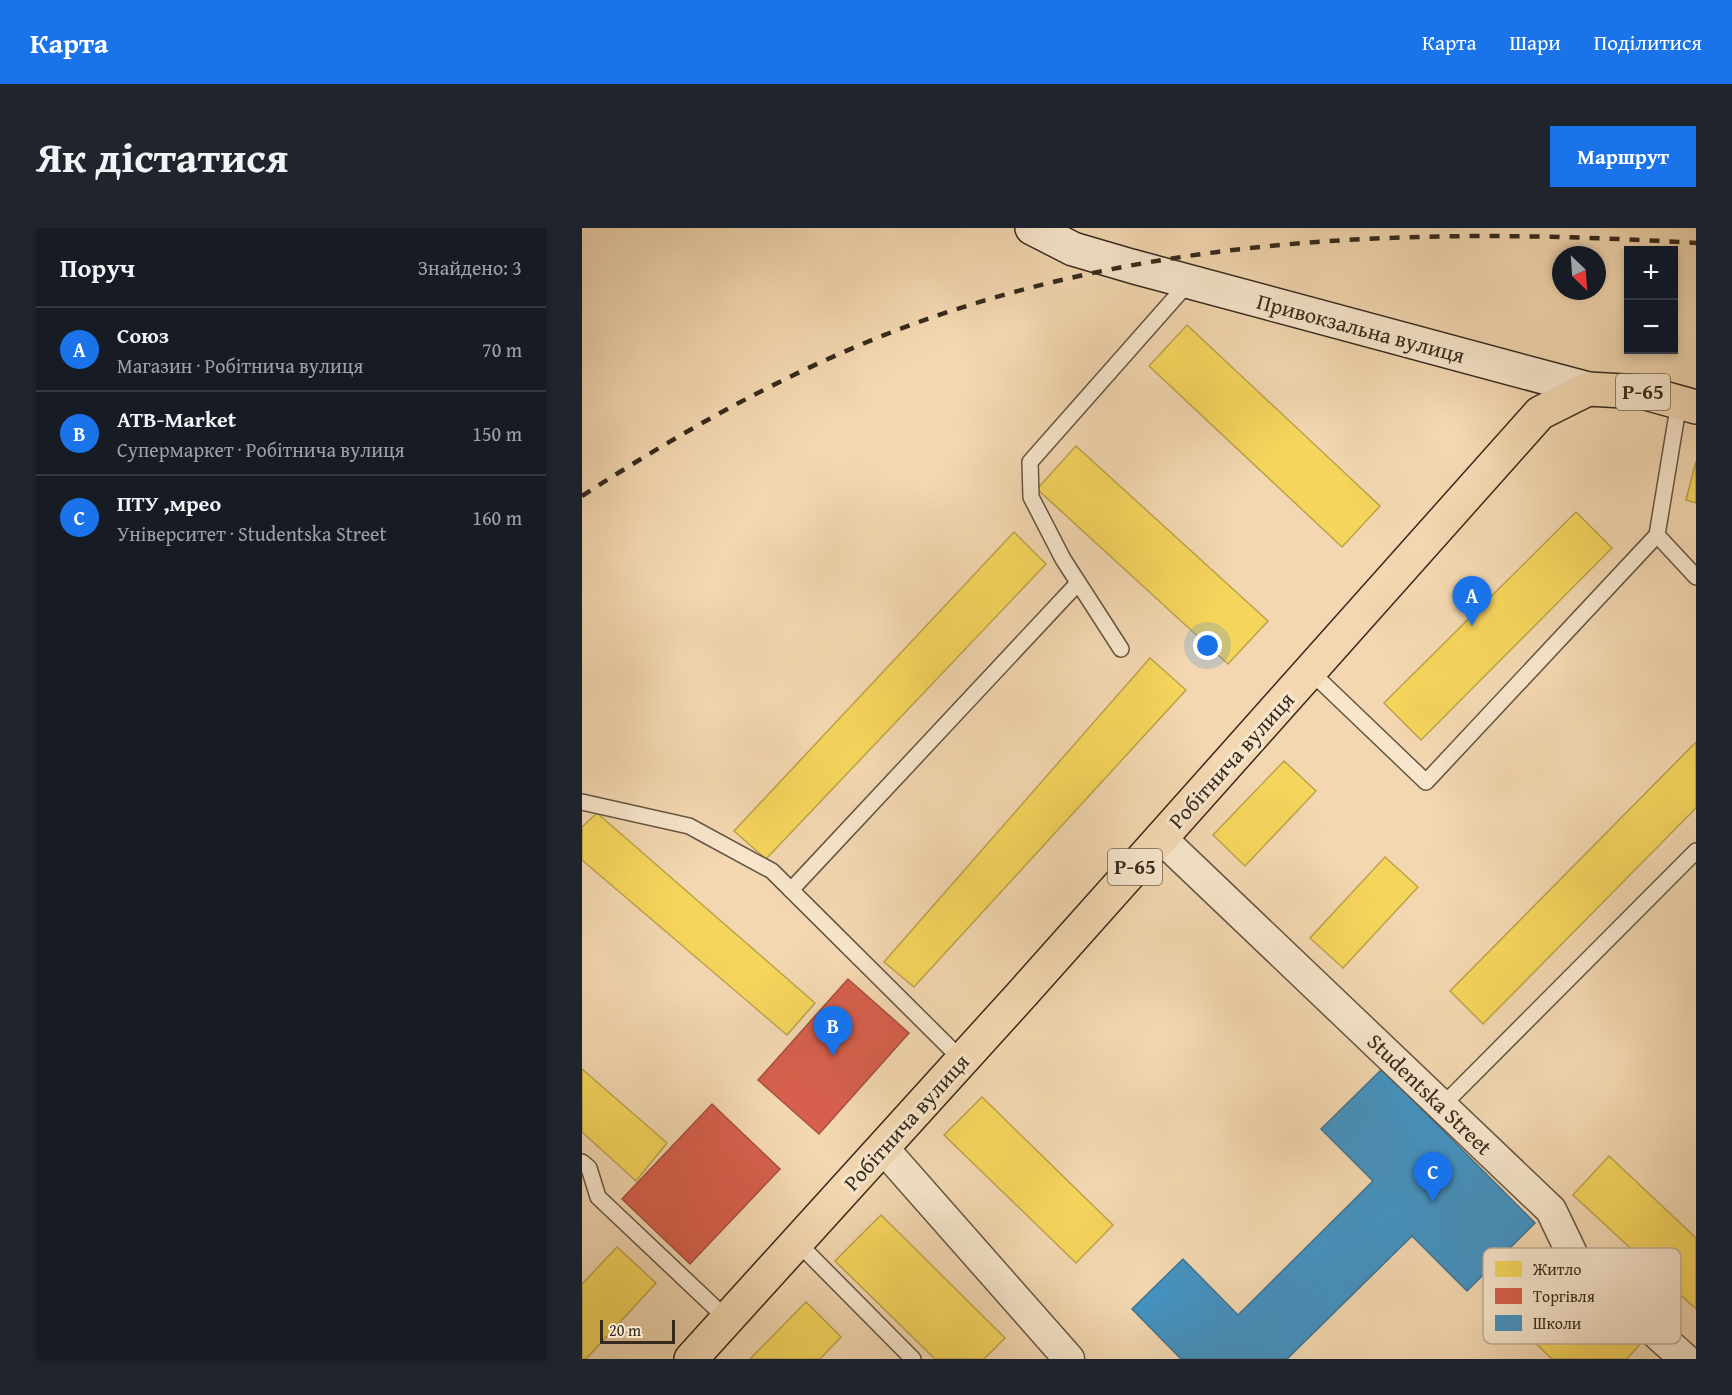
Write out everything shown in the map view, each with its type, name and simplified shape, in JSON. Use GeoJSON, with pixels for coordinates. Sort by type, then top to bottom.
{"type":"FeatureCollection","features":[{"type":"Feature","properties":{"kind":"main road","name":"Привокзальна вулиця"},"geometry":{"type":"LineString","coordinates":[[1032,228],[1073,249],[1189,282],[1588,389],[1642,392],[1687,404]]}},
{"type":"Feature","properties":{"kind":"main road","name":"Робітнича вулиця"},"geometry":{"type":"LineString","coordinates":[[691,1359],[962,1060],[1540,413],[1588,389]]}},
{"type":"Feature","properties":{"kind":"street","name":"Studentska Street"},"geometry":{"type":"LineString","coordinates":[[1161,838],[1551,1210],[1569,1248]]}},
{"type":"Feature","properties":{"kind":"street"},"geometry":{"type":"LineString","coordinates":[[883,1148],[1069,1359]]}},
{"type":"Feature","properties":{"kind":"street","name":"Studentska Street"},"geometry":{"type":"LineString","coordinates":[[1668,1344],[1685,1359]]}},
{"type":"Feature","properties":{"kind":"lane"},"geometry":{"type":"LineString","coordinates":[[1121,649],[1078,583],[1031,497],[1030,462],[1189,282]]}},
{"type":"Feature","properties":{"kind":"lane"},"geometry":{"type":"LineString","coordinates":[[1310,671],[1426,782],[1657,535],[1687,404]]}},
{"type":"Feature","properties":{"kind":"lane"},"geometry":{"type":"LineString","coordinates":[[1657,535],[1696,577]]}},
{"type":"Feature","properties":{"kind":"lane"},"geometry":{"type":"LineString","coordinates":[[790,890],[1078,583]]}},
{"type":"Feature","properties":{"kind":"lane"},"geometry":{"type":"LineString","coordinates":[[582,802],[689,826],[772,872],[962,1060]]}},
{"type":"Feature","properties":{"kind":"lane"},"geometry":{"type":"LineString","coordinates":[[1442,1106],[1696,851]]}},
{"type":"Feature","properties":{"kind":"lane"},"geometry":{"type":"LineString","coordinates":[[582,1162],[589,1168],[598,1197],[727,1319]]}},
{"type":"Feature","properties":{"kind":"lane"},"geometry":{"type":"LineString","coordinates":[[797,1242],[913,1359]]}},
{"type":"Feature","properties":{"kind":"building: Житло"},"geometry":{"type":"Polygon","coordinates":[[[1187,325],[1380,506],[1342,547],[1149,366],[1187,325]]]}},
{"type":"Feature","properties":{"kind":"building: Житло"},"geometry":{"type":"Polygon","coordinates":[[[1076,446],[1268,621],[1228,664],[1037,489],[1076,446]]]}},
{"type":"Feature","properties":{"kind":"building: Житло"},"geometry":{"type":"Polygon","coordinates":[[[1696,461],[1696,503],[1686,500],[1696,461]]]}},
{"type":"Feature","properties":{"kind":"building: Житло"},"geometry":{"type":"Polygon","coordinates":[[[1576,512],[1612,548],[1421,740],[1384,703],[1576,512]]]}},
{"type":"Feature","properties":{"kind":"building: Житло"},"geometry":{"type":"Polygon","coordinates":[[[1014,532],[1046,564],[766,859],[734,831],[1014,532]]]}},
{"type":"Feature","properties":{"kind":"building: Житло"},"geometry":{"type":"Polygon","coordinates":[[[1150,658],[1186,690],[914,987],[884,962],[1150,658]]]}},
{"type":"Feature","properties":{"kind":"building: Житло"},"geometry":{"type":"Polygon","coordinates":[[[1696,742],[1696,808],[1483,1024],[1450,991],[1696,742]]]}},
{"type":"Feature","properties":{"kind":"building: Житло"},"geometry":{"type":"Polygon","coordinates":[[[1284,761],[1316,791],[1245,866],[1213,835],[1284,761]]]}},
{"type":"Feature","properties":{"kind":"building: Житло"},"geometry":{"type":"Polygon","coordinates":[[[597,813],[815,1003],[787,1035],[582,860],[582,827],[597,813]]]}},
{"type":"Feature","properties":{"kind":"building: Житло"},"geometry":{"type":"Polygon","coordinates":[[[1385,857],[1418,887],[1343,968],[1310,938],[1385,857]]]}},
{"type":"Feature","properties":{"kind":"building: Житло"},"geometry":{"type":"Polygon","coordinates":[[[582,1069],[667,1143],[636,1181],[582,1132],[582,1069]]]}},
{"type":"Feature","properties":{"kind":"building: Житло"},"geometry":{"type":"Polygon","coordinates":[[[982,1097],[1113,1225],[1076,1263],[944,1135],[982,1097]]]}},
{"type":"Feature","properties":{"kind":"building: Житло"},"geometry":{"type":"Polygon","coordinates":[[[1609,1156],[1696,1238],[1696,1309],[1681,1295],[1681,1248],[1630,1248],[1573,1195],[1609,1156]]]}},
{"type":"Feature","properties":{"kind":"building: Житло"},"geometry":{"type":"Polygon","coordinates":[[[881,1215],[1005,1338],[984,1359],[935,1359],[835,1261],[881,1215]]]}},
{"type":"Feature","properties":{"kind":"building: Житло"},"geometry":{"type":"Polygon","coordinates":[[[617,1247],[656,1283],[586,1359],[582,1359],[582,1284],[617,1247]]]}},
{"type":"Feature","properties":{"kind":"building: Житло"},"geometry":{"type":"Polygon","coordinates":[[[806,1302],[841,1337],[820,1359],[750,1359],[806,1302]]]}},
{"type":"Feature","properties":{"kind":"building: Житло"},"geometry":{"type":"Polygon","coordinates":[[[1536,1344],[1640,1344],[1627,1359],[1552,1359],[1536,1344]]]}},
{"type":"Feature","properties":{"kind":"building: Торгівля"},"geometry":{"type":"Polygon","coordinates":[[[848,979],[909,1033],[819,1134],[758,1080],[848,979]]]}},
{"type":"Feature","properties":{"kind":"building: Торгівля"},"geometry":{"type":"Polygon","coordinates":[[[712,1104],[780,1169],[690,1264],[622,1199],[712,1104]]]}},
{"type":"Feature","properties":{"kind":"building: Школи"},"geometry":{"type":"Polygon","coordinates":[[[1382,1069],[1535,1223],[1510,1248],[1483,1248],[1483,1275],[1467,1291],[1412,1236],[1287,1359],[1181,1359],[1132,1309],[1183,1259],[1238,1315],[1373,1181],[1321,1129],[1382,1069]]]}},
{"type":"Feature","properties":{"kind":"railway"},"geometry":{"type":"LineString","coordinates":[[582,496],[670,441],[808,368],[905,327],[954,310],[1045,284],[1136,265],[1228,251],[1321,242],[1415,237],[1508,236],[1696,243]]}},
{"type":"Feature","properties":{"kind":"place","name":"Союз"},"geometry":{"type":"Point","coordinates":[1472,626]}},
{"type":"Feature","properties":{"kind":"place","name":"ATB-Market"},"geometry":{"type":"Point","coordinates":[833,1056]}},
{"type":"Feature","properties":{"kind":"place","name":"ПТУ ,мрео"},"geometry":{"type":"Point","coordinates":[1433,1202]}}]}
